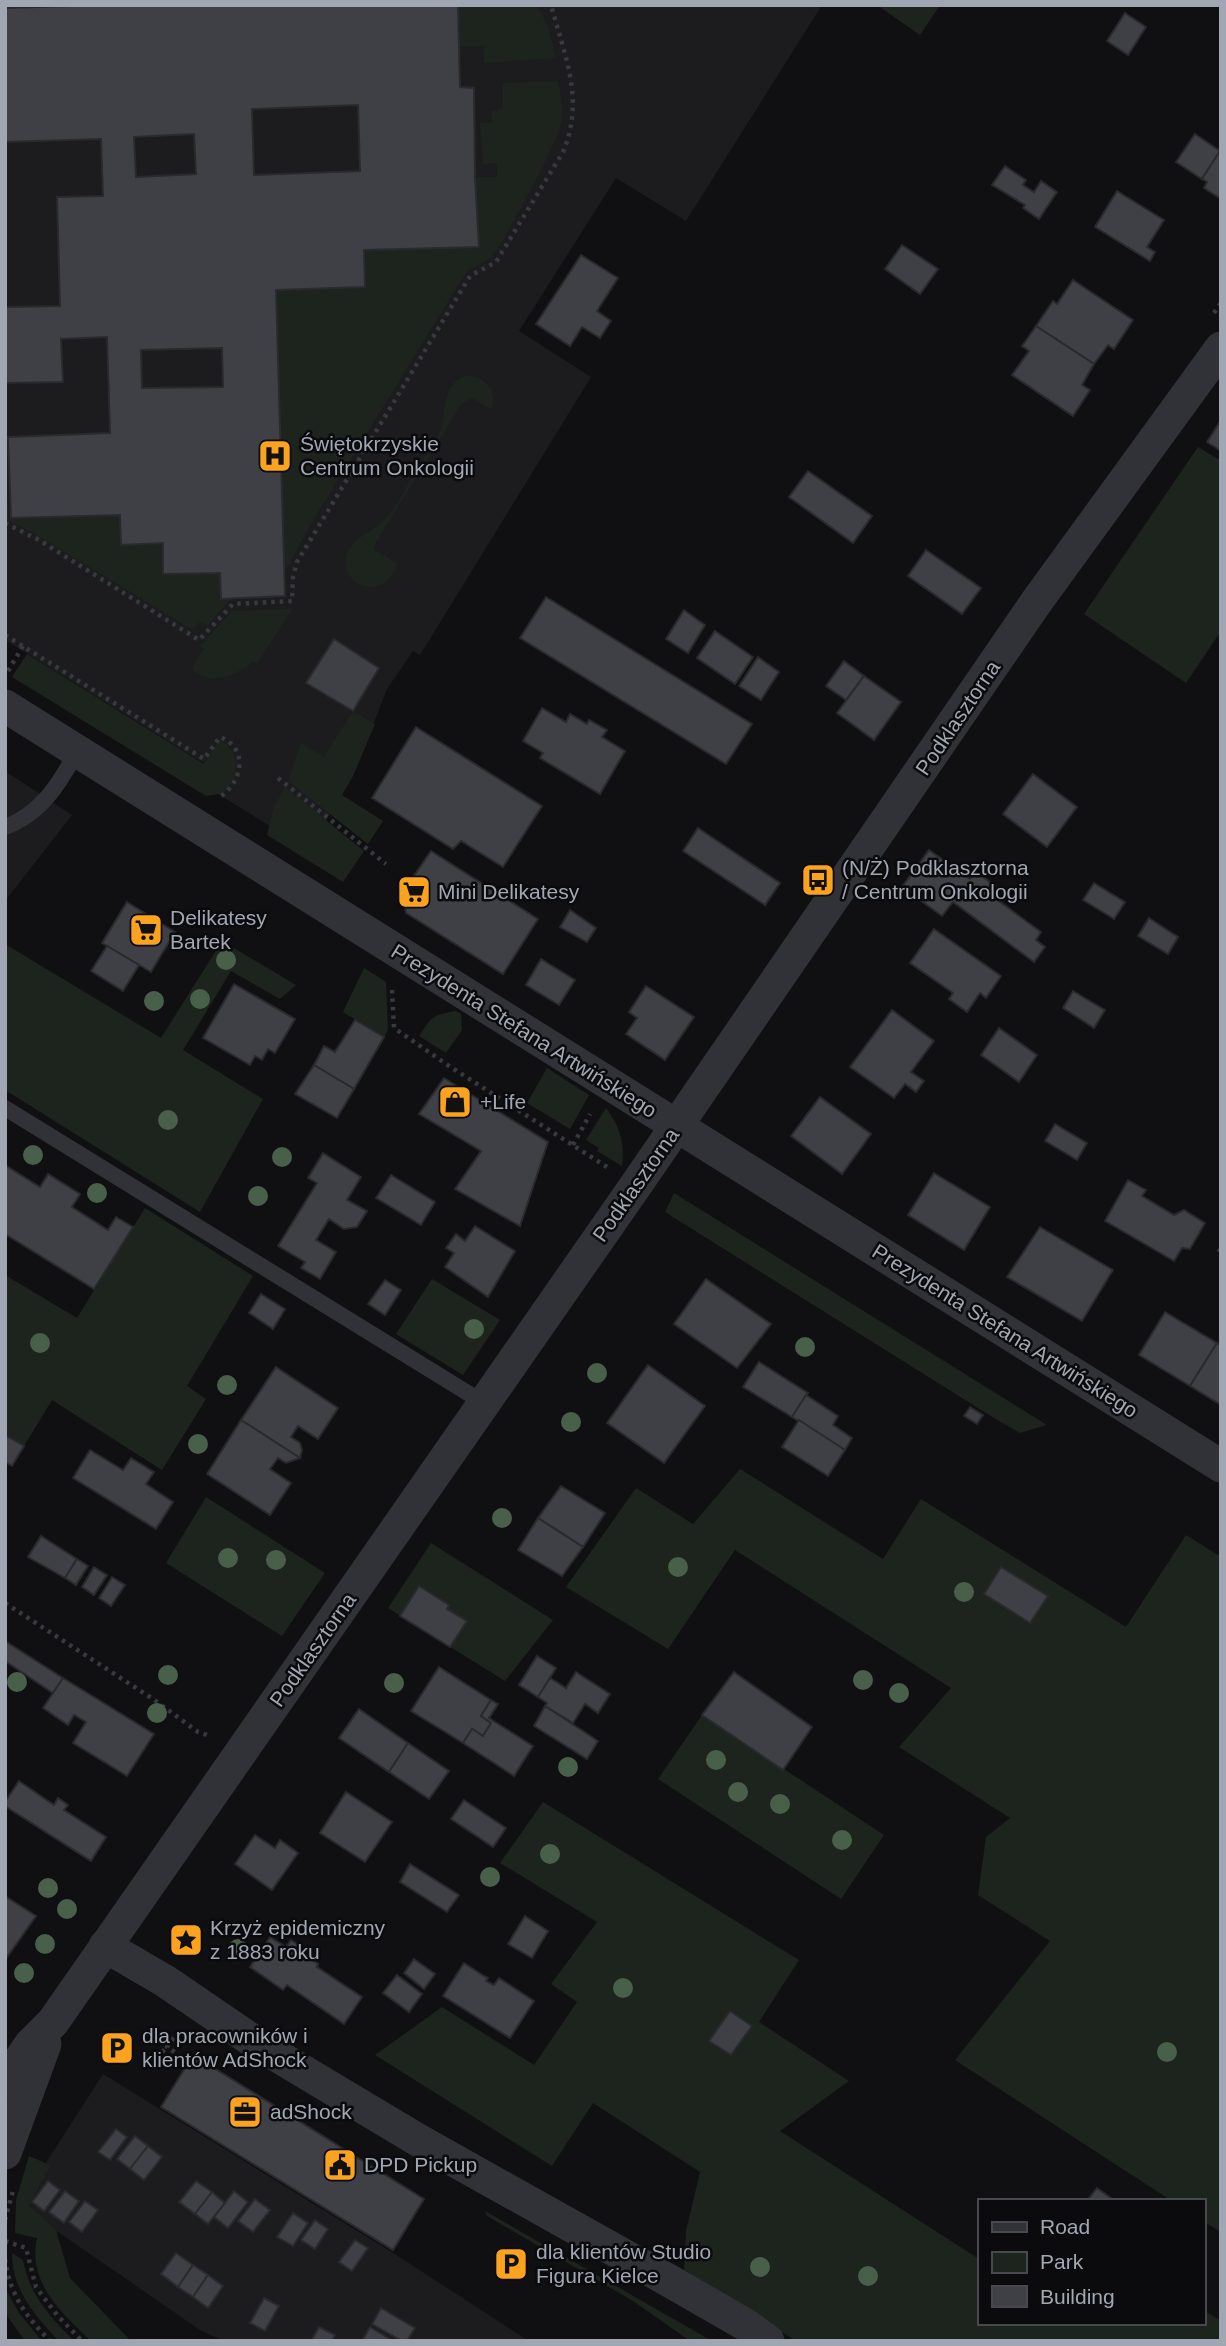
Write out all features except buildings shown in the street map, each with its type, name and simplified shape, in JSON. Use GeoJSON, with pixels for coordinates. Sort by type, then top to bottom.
{"type":"FeatureCollection","features":[{"type":"Feature","properties":{"kind":"street","name":"Podklasztorna"},"geometry":{"type":"LineString","coordinates":[[5,2082],[30,2045],[53,2022],[676,1127],[1037,601],[1221,348]]}},
{"type":"Feature","properties":{"kind":"street","name":"Prezydenta Stefana Artwińskiego"},"geometry":{"type":"LineString","coordinates":[[5,706],[1221,1466]]}},
{"type":"Feature","properties":{"kind":"street"},"geometry":{"type":"LineString","coordinates":[[105,1946],[165,1981],[256,2043],[407,2133],[675,2284],[746,2325],[768,2341]]}},
{"type":"Feature","properties":{"kind":"street","name":"Podklasztorna"},"geometry":{"type":"LineString","coordinates":[[10,2169],[53,2022]]}},
{"type":"Feature","properties":{"kind":"lane"},"geometry":{"type":"LineString","coordinates":[[5,827],[31,814],[55,789],[77,751]]}},
{"type":"Feature","properties":{"kind":"lane"},"geometry":{"type":"LineString","coordinates":[[5,1108],[484,1403]]}},
{"type":"Feature","properties":{"kind":"path"},"geometry":{"type":"LineString","coordinates":[[5,523],[39,540],[199,640],[233,604],[292,601],[297,562],[471,276],[496,262],[563,152],[573,122],[574,96],[551,5]]}},
{"type":"Feature","properties":{"kind":"path"},"geometry":{"type":"LineString","coordinates":[[5,635],[204,759],[220,737],[229,741],[238,753],[239,775],[225,794],[211,799]]}},
{"type":"Feature","properties":{"kind":"path"},"geometry":{"type":"LineString","coordinates":[[5,674],[23,646]]}},
{"type":"Feature","properties":{"kind":"path"},"geometry":{"type":"LineString","coordinates":[[278,778],[386,864]]}},
{"type":"Feature","properties":{"kind":"path"},"geometry":{"type":"LineString","coordinates":[[391,989],[394,1028],[615,1173]]}},
{"type":"Feature","properties":{"kind":"path"},"geometry":{"type":"LineString","coordinates":[[573,1144],[591,1112]]}},
{"type":"Feature","properties":{"kind":"path"},"geometry":{"type":"LineString","coordinates":[[5,1603],[153,1699],[198,1732],[221,1740]]}},
{"type":"Feature","properties":{"kind":"path"},"geometry":{"type":"LineString","coordinates":[[150,2064],[167,2047],[186,2021]]}},
{"type":"Feature","properties":{"kind":"path"},"geometry":{"type":"LineString","coordinates":[[167,2047],[189,2062]]}},
{"type":"Feature","properties":{"kind":"path"},"geometry":{"type":"LineString","coordinates":[[5,2220],[10,2169]]}},
{"type":"Feature","properties":{"kind":"path"},"geometry":{"type":"LineString","coordinates":[[5,2241],[26,2248],[36,2287],[57,2315],[82,2341]]}},
{"type":"Feature","properties":{"kind":"path"},"geometry":{"type":"LineString","coordinates":[[5,2259],[14,2296],[50,2341]]}},
{"type":"Feature","properties":{"kind":"shaded area","name":"Świętokrzyskie Centrum Onkologii"},"geometry":{"type":"Polygon","coordinates":[[[5,5],[822,5],[686,221],[616,178],[519,331],[591,377],[420,655],[413,651],[387,689],[353,776],[308,850],[215,792],[205,764],[5,640],[5,5]]]}},
{"type":"Feature","properties":{"kind":"shaded area"},"geometry":{"type":"Polygon","coordinates":[[[5,771],[72,815],[5,901],[5,771]]]}},
{"type":"Feature","properties":{"kind":"shaded area"},"geometry":{"type":"Polygon","coordinates":[[[103,2074],[390,2251],[529,2341],[224,2341],[200,2330],[19,2205],[103,2074]]]}},
{"type":"Feature","properties":{"kind":"green space"},"geometry":{"type":"Polygon","coordinates":[[[458,5],[537,5],[547,24],[556,58],[484,63],[484,46],[460,47],[458,5]]]}},
{"type":"Feature","properties":{"kind":"green space"},"geometry":{"type":"Polygon","coordinates":[[[877,5],[940,5],[920,35],[877,5]]]}},
{"type":"Feature","properties":{"kind":"green space"},"geometry":{"type":"Polygon","coordinates":[[[558,81],[562,113],[558,134],[517,216],[490,258],[467,271],[312,522],[284,573],[276,290],[365,287],[364,250],[479,247],[475,177],[497,177],[497,163],[483,164],[480,123],[492,123],[491,111],[503,109],[503,83],[558,81]]]}},
{"type":"Feature","properties":{"kind":"green space"},"geometry":{"type":"Polygon","coordinates":[[[465,376],[478,378],[488,384],[493,394],[491,409],[472,398],[462,403],[376,542],[374,550],[397,563],[392,574],[377,586],[359,584],[347,571],[346,560],[351,546],[381,523],[394,508],[438,436],[451,387],[465,376]]]}},
{"type":"Feature","properties":{"kind":"green space"},"geometry":{"type":"Polygon","coordinates":[[[1198,447],[1221,461],[1221,631],[1186,683],[1084,614],[1198,447]]]}},
{"type":"Feature","properties":{"kind":"green space"},"geometry":{"type":"Polygon","coordinates":[[[5,454],[9,519],[120,515],[163,543],[164,574],[220,573],[231,598],[207,626],[200,622],[191,629],[32,532],[5,519],[5,454]]]}},
{"type":"Feature","properties":{"kind":"green space"},"geometry":{"type":"Polygon","coordinates":[[[292,609],[257,664],[253,662],[231,675],[215,678],[199,674],[193,669],[204,649],[200,646],[232,611],[292,609]]]}},
{"type":"Feature","properties":{"kind":"green space"},"geometry":{"type":"Polygon","coordinates":[[[27,654],[204,764],[220,740],[232,751],[235,758],[236,772],[233,780],[221,793],[206,796],[12,677],[27,654]]]}},
{"type":"Feature","properties":{"kind":"green space"},"geometry":{"type":"Polygon","coordinates":[[[353,711],[375,724],[342,795],[383,821],[368,844],[288,781],[301,743],[324,757],[353,711]]]}},
{"type":"Feature","properties":{"kind":"green space"},"geometry":{"type":"Polygon","coordinates":[[[285,787],[364,851],[343,882],[267,835],[273,810],[285,787]]]}},
{"type":"Feature","properties":{"kind":"green space"},"geometry":{"type":"Polygon","coordinates":[[[222,941],[296,985],[280,999],[231,971],[183,1050],[263,1099],[200,1212],[5,1090],[5,944],[161,1038],[222,941]]]}},
{"type":"Feature","properties":{"kind":"green space"},"geometry":{"type":"Polygon","coordinates":[[[364,968],[386,982],[388,1030],[384,1037],[343,1012],[364,968]]]}},
{"type":"Feature","properties":{"kind":"green space"},"geometry":{"type":"Polygon","coordinates":[[[456,1011],[461,1014],[462,1030],[446,1053],[419,1036],[434,1018],[456,1011]]]}},
{"type":"Feature","properties":{"kind":"green space"},"geometry":{"type":"Polygon","coordinates":[[[547,1068],[589,1095],[570,1129],[527,1103],[547,1068]]]}},
{"type":"Feature","properties":{"kind":"green space"},"geometry":{"type":"Polygon","coordinates":[[[606,1108],[620,1136],[622,1166],[597,1151],[599,1148],[586,1140],[606,1108]]]}},
{"type":"Feature","properties":{"kind":"green space"},"geometry":{"type":"Polygon","coordinates":[[[674,1193],[1047,1425],[1020,1433],[994,1418],[665,1212],[674,1193]]]}},
{"type":"Feature","properties":{"kind":"green space"},"geometry":{"type":"Polygon","coordinates":[[[145,1208],[253,1276],[187,1386],[206,1399],[162,1470],[52,1400],[24,1446],[5,1435],[5,1275],[77,1318],[145,1208]]]}},
{"type":"Feature","properties":{"kind":"green space"},"geometry":{"type":"Polygon","coordinates":[[[432,1279],[500,1320],[463,1375],[396,1334],[432,1279]]]}},
{"type":"Feature","properties":{"kind":"green space"},"geometry":{"type":"Polygon","coordinates":[[[740,1469],[883,1559],[921,1499],[1126,1627],[1186,1535],[1221,1557],[1221,2232],[1205,2222],[1205,2199],[1169,2199],[955,2060],[1050,1941],[978,1895],[986,1837],[1010,1818],[899,1747],[951,1688],[735,1550],[668,1649],[566,1587],[636,1488],[693,1524],[740,1469]]]}},
{"type":"Feature","properties":{"kind":"green space"},"geometry":{"type":"Polygon","coordinates":[[[206,1497],[325,1573],[282,1636],[166,1563],[206,1497]]]}},
{"type":"Feature","properties":{"kind":"green space"},"geometry":{"type":"Polygon","coordinates":[[[431,1543],[553,1620],[505,1681],[388,1608],[431,1543]]]}},
{"type":"Feature","properties":{"kind":"green space"},"geometry":{"type":"Polygon","coordinates":[[[702,1715],[884,1835],[841,1899],[658,1779],[702,1715]]]}},
{"type":"Feature","properties":{"kind":"green space"},"geometry":{"type":"Polygon","coordinates":[[[543,1802],[799,1960],[759,2022],[849,2081],[780,2131],[978,2258],[978,2325],[1205,2325],[1205,2311],[1221,2321],[1221,2341],[796,2341],[684,2270],[686,2231],[700,2172],[593,2103],[552,2166],[375,2055],[442,2007],[534,2065],[577,2002],[551,1984],[597,1922],[500,1863],[543,1802]]]}},
{"type":"Feature","properties":{"kind":"green space"},"geometry":{"type":"Polygon","coordinates":[[[29,2156],[50,2165],[29,2206],[56,2230],[70,2278],[131,2341],[91,2341],[49,2296],[37,2269],[37,2238],[15,2233],[16,2200],[29,2156]]]}},
{"type":"Feature","properties":{"kind":"green space"},"geometry":{"type":"Polygon","coordinates":[[[485,2211],[712,2341],[690,2341],[633,2301],[487,2216],[485,2211]]]}},
{"type":"Feature","properties":{"kind":"green space"},"geometry":{"type":"Polygon","coordinates":[[[12,2253],[23,2260],[35,2294],[74,2341],[59,2341],[34,2312],[16,2279],[12,2253]]]}},
{"type":"Feature","properties":{"kind":"green space"},"geometry":{"type":"Polygon","coordinates":[[[5,2288],[19,2313],[42,2341],[25,2341],[5,2313],[5,2288]]]}},
{"type":"Feature","properties":{"kind":"place","name":"Świętokrzyskie Centrum Onkologii"},"geometry":{"type":"Point","coordinates":[275,456]}},
{"type":"Feature","properties":{"kind":"place","name":"(N/Ż) Podklasztorna / Centrum Onkologii"},"geometry":{"type":"Point","coordinates":[818,880]}},
{"type":"Feature","properties":{"kind":"place","name":"Mini Delikatesy"},"geometry":{"type":"Point","coordinates":[414,892]}},
{"type":"Feature","properties":{"kind":"place","name":"Delikatesy Bartek"},"geometry":{"type":"Point","coordinates":[146,930]}},
{"type":"Feature","properties":{"kind":"place","name":"+Life"},"geometry":{"type":"Point","coordinates":[455,1102]}},
{"type":"Feature","properties":{"kind":"place","name":"Krzyż epidemiczny z 1883 roku"},"geometry":{"type":"Point","coordinates":[186,1940]}},
{"type":"Feature","properties":{"kind":"place","name":"dla pracowników i klientów AdShock"},"geometry":{"type":"Point","coordinates":[117,2048]}},
{"type":"Feature","properties":{"kind":"place","name":"adShock"},"geometry":{"type":"Point","coordinates":[245,2112]}},
{"type":"Feature","properties":{"kind":"place","name":"DPD Pickup"},"geometry":{"type":"Point","coordinates":[340,2165]}},
{"type":"Feature","properties":{"kind":"place","name":"dla klientów Studio Figura Kielce"},"geometry":{"type":"Point","coordinates":[511,2264]}}]}
